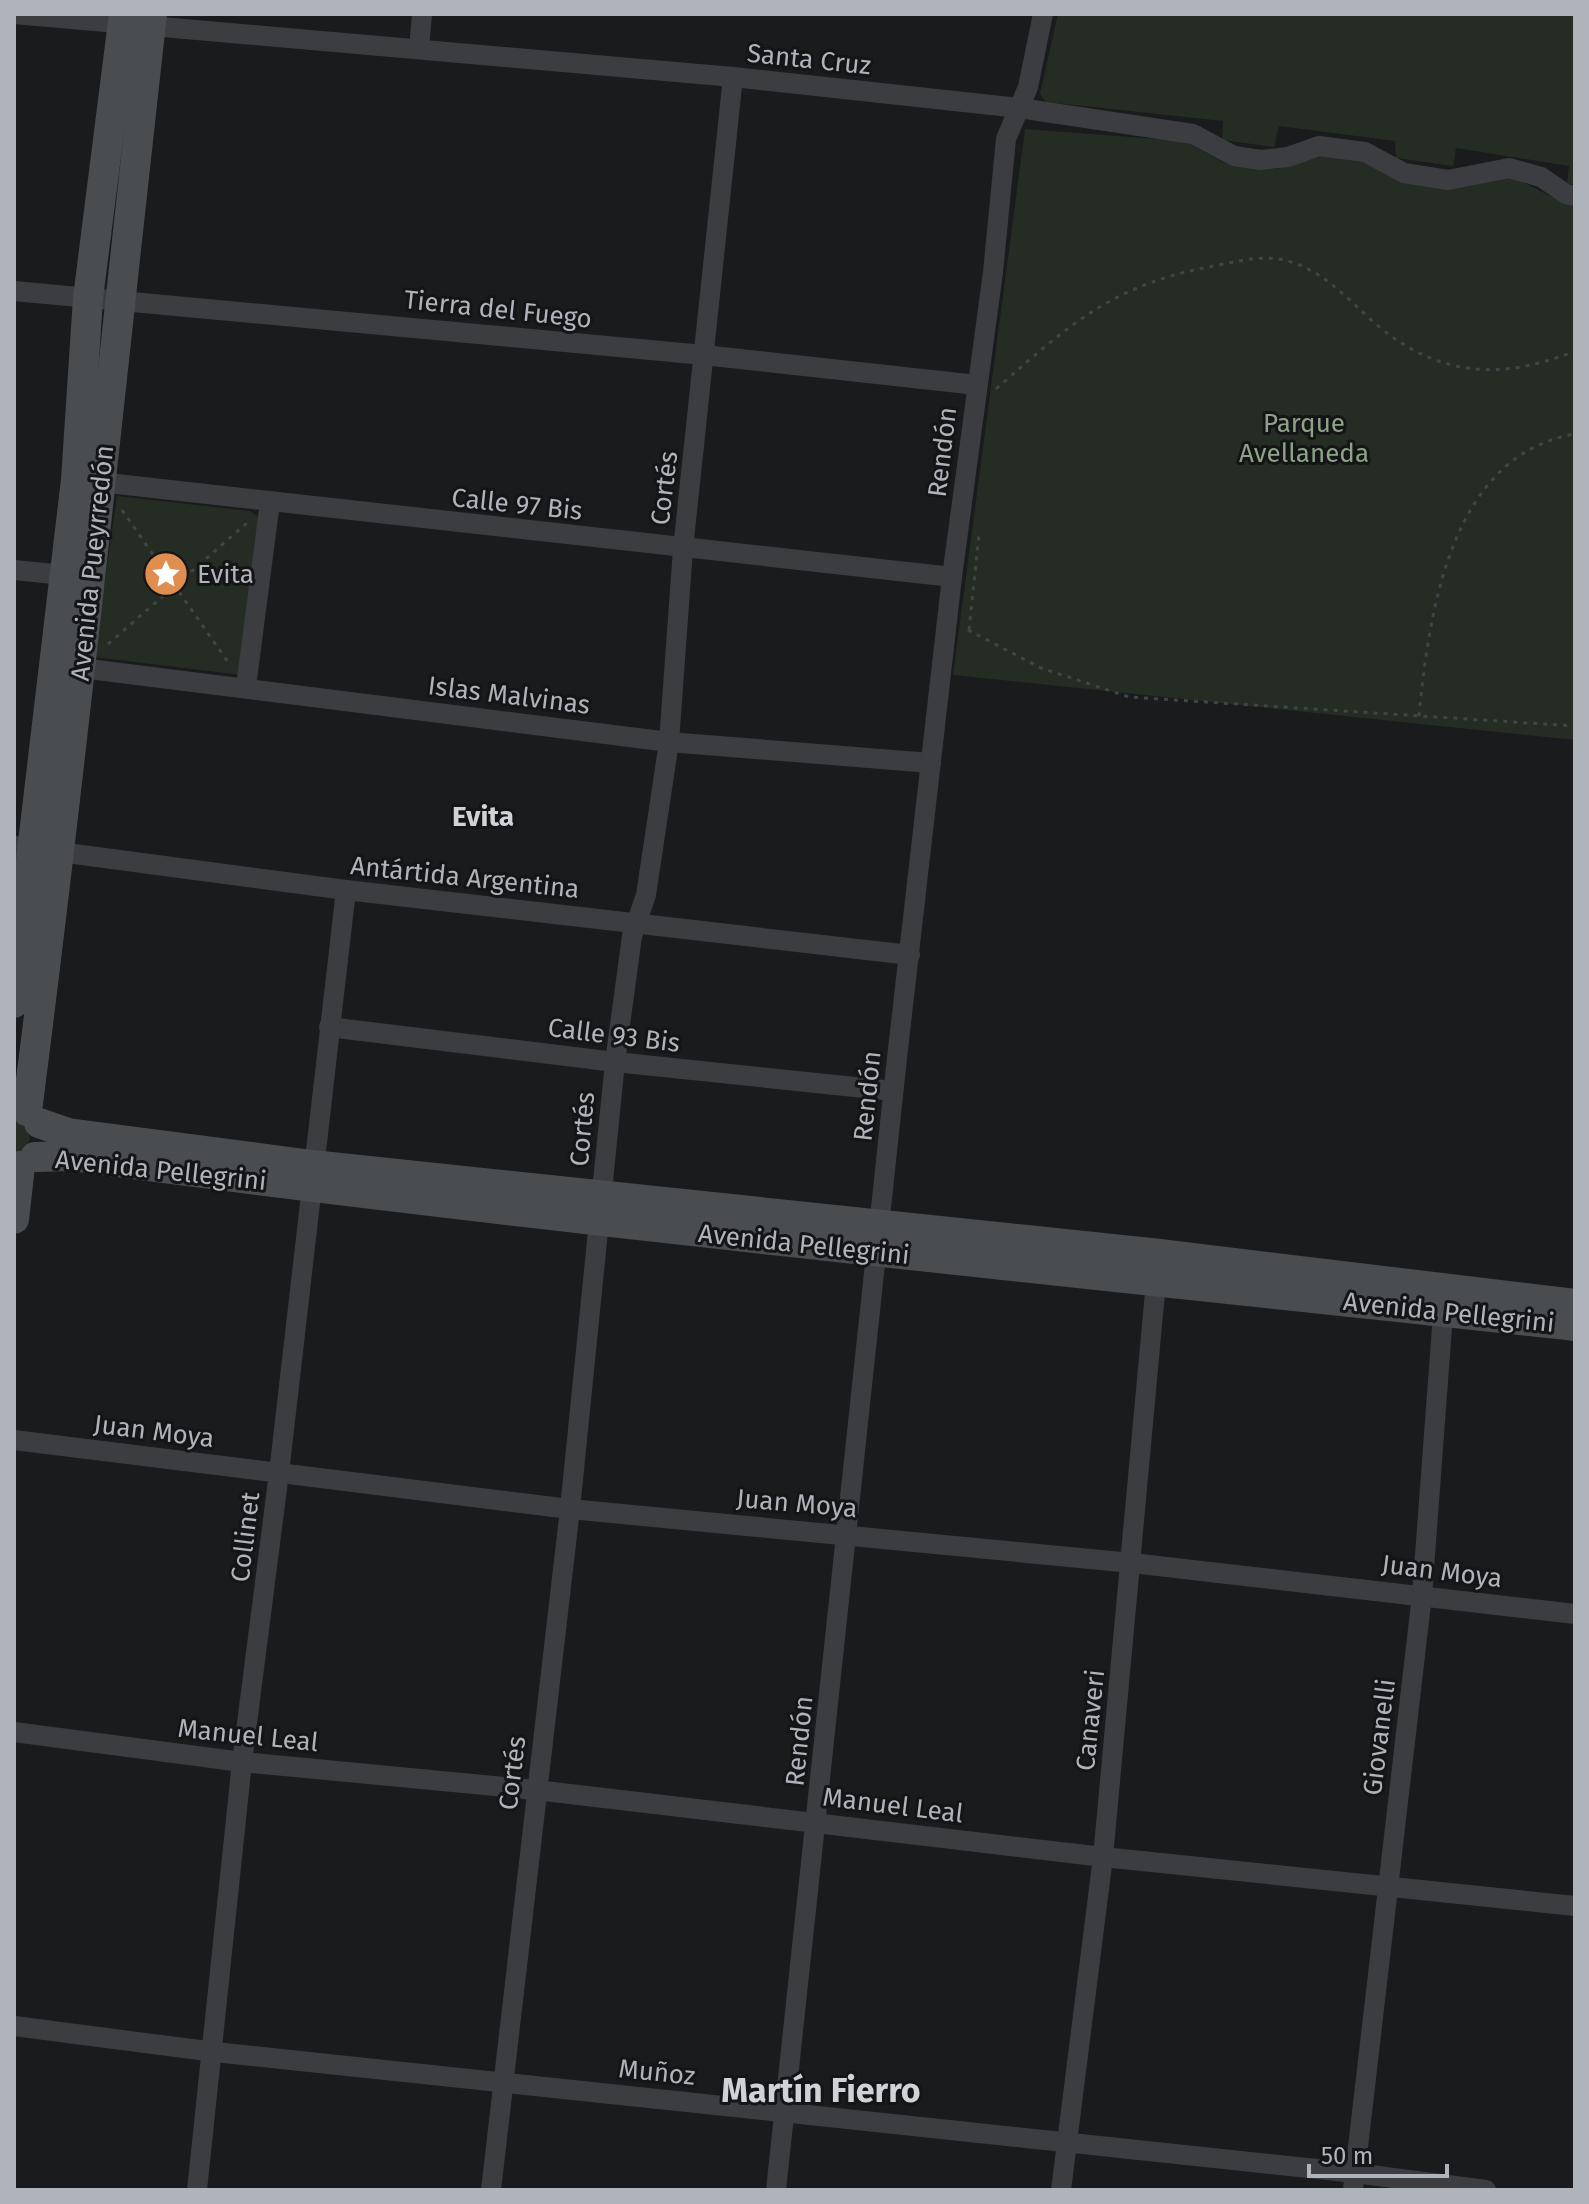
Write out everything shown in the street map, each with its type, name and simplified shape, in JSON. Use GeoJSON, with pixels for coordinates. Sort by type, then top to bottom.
{"type":"FeatureCollection","features":[{"type":"Feature","properties":{"kind":"main road","name":"Avenida Pueyrredón"},"geometry":{"type":"LineString","coordinates":[[23,1163],[42,1144],[26,1114],[23,1007],[36,848],[79,576],[89,481],[118,298],[137,20]]}},
{"type":"Feature","properties":{"kind":"main road","name":"Avenida Pueyrredón"},"geometry":{"type":"LineString","coordinates":[[89,481],[88,298],[137,20]]}},
{"type":"Feature","properties":{"kind":"main road","name":"Avenida Pueyrredón"},"geometry":{"type":"LineString","coordinates":[[36,848],[81,668],[79,576]]}},
{"type":"Feature","properties":{"kind":"main road","name":"Avenida Pellegrini"},"geometry":{"type":"LineString","coordinates":[[26,1114],[68,1133],[312,1176]]}},
{"type":"Feature","properties":{"kind":"main road","name":"Avenida Pellegrini"},"geometry":{"type":"LineString","coordinates":[[23,1163],[70,1156],[312,1176],[878,1240],[1158,1267],[1444,1301],[1575,1326]]}},
{"type":"Feature","properties":{"kind":"main road"},"geometry":{"type":"LineString","coordinates":[[14,1219],[23,1163]]}},
{"type":"Feature","properties":{"kind":"main road","name":"Avenida Pellegrini"},"geometry":{"type":"LineString","coordinates":[[1444,1301],[1575,1304]]}},
{"type":"Feature","properties":{"kind":"street","name":"Santa Cruz"},"geometry":{"type":"LineString","coordinates":[[14,14],[137,20],[733,77],[1019,108],[1193,134],[1234,156],[1261,160],[1288,157],[1319,146],[1365,152],[1404,173],[1448,180],[1509,168],[1541,177],[1566,194],[1575,196]]}},
{"type":"Feature","properties":{"kind":"street"},"geometry":{"type":"LineString","coordinates":[[419,49],[422,14]]}},
{"type":"Feature","properties":{"kind":"street","name":"Rendón"},"geometry":{"type":"LineString","coordinates":[[776,2190],[893,1091],[952,577],[985,387],[1006,139],[1028,87],[1043,14]]}},
{"type":"Feature","properties":{"kind":"street","name":"Cortés"},"geometry":{"type":"LineString","coordinates":[[491,2190],[570,1509],[615,1062],[632,936],[639,922],[669,742],[683,549],[733,77]]}},
{"type":"Feature","properties":{"kind":"street","name":"Tierra del Fuego"},"geometry":{"type":"LineString","coordinates":[[14,291],[118,298],[704,355],[985,387]]}},
{"type":"Feature","properties":{"kind":"street","name":"Calle 97 Bis"},"geometry":{"type":"LineString","coordinates":[[89,481],[952,577]]}},
{"type":"Feature","properties":{"kind":"street"},"geometry":{"type":"LineString","coordinates":[[246,687],[270,502]]}},
{"type":"Feature","properties":{"kind":"street"},"geometry":{"type":"LineString","coordinates":[[14,570],[79,576]]}},
{"type":"Feature","properties":{"kind":"street","name":"Islas Malvinas"},"geometry":{"type":"LineString","coordinates":[[81,668],[669,742],[931,763]]}},
{"type":"Feature","properties":{"kind":"street","name":"Antártida Argentina"},"geometry":{"type":"LineString","coordinates":[[36,848],[346,890],[910,955]]}},
{"type":"Feature","properties":{"kind":"street","name":"Collinet"},"geometry":{"type":"LineString","coordinates":[[197,2190],[215,2052],[242,1762],[279,1473],[346,890]]}},
{"type":"Feature","properties":{"kind":"street","name":"Calle 93 Bis"},"geometry":{"type":"LineString","coordinates":[[329,1027],[615,1062],[893,1091]]}},
{"type":"Feature","properties":{"kind":"street","name":"Canaveri"},"geometry":{"type":"LineString","coordinates":[[1061,2190],[1103,1857],[1158,1267]]}},
{"type":"Feature","properties":{"kind":"street","name":"Giovanelli"},"geometry":{"type":"LineString","coordinates":[[1354,2181],[1422,1595],[1444,1301]]}},
{"type":"Feature","properties":{"kind":"street","name":"Juan Moya"},"geometry":{"type":"LineString","coordinates":[[14,1440],[570,1509],[1132,1563],[1575,1614]]}},
{"type":"Feature","properties":{"kind":"street","name":"Manuel Leal"},"geometry":{"type":"LineString","coordinates":[[14,1732],[242,1762],[536,1790],[1103,1857],[1575,1906]]}},
{"type":"Feature","properties":{"kind":"street","name":"Muñoz"},"geometry":{"type":"LineString","coordinates":[[14,2026],[215,2052],[1066,2142],[1354,2181],[1486,2190]]}},
{"type":"Feature","properties":{"kind":"path"},"geometry":{"type":"LineString","coordinates":[[985,387],[1101,304],[1154,279],[1261,257],[1288,260],[1332,283],[1390,337],[1419,356],[1462,367],[1504,372],[1575,351]]}},
{"type":"Feature","properties":{"kind":"path"},"geometry":{"type":"LineString","coordinates":[[1419,716],[1433,621],[1450,554],[1464,518],[1517,457],[1556,437],[1575,434]]}},
{"type":"Feature","properties":{"kind":"path"},"geometry":{"type":"LineString","coordinates":[[89,481],[175,586],[246,687]]}},
{"type":"Feature","properties":{"kind":"path"},"geometry":{"type":"LineString","coordinates":[[81,668],[270,502]]}},
{"type":"Feature","properties":{"kind":"path"},"geometry":{"type":"LineString","coordinates":[[969,630],[980,525]]}},
{"type":"Feature","properties":{"kind":"path"},"geometry":{"type":"LineString","coordinates":[[961,626],[1041,668],[1129,697],[1575,726]]}},
{"type":"Feature","properties":{"kind":"green space"},"geometry":{"type":"Polygon","coordinates":[[[1058,14],[1575,14],[1575,185],[1567,184],[1569,166],[1456,148],[1453,166],[1396,158],[1395,141],[1279,126],[1274,147],[1222,140],[1223,121],[1046,102],[1040,94],[1058,14]]]}},
{"type":"Feature","properties":{"kind":"green space","name":"Parque Avellaneda"},"geometry":{"type":"Polygon","coordinates":[[[1025,129],[1185,141],[1226,164],[1276,169],[1328,155],[1368,162],[1397,180],[1453,189],[1511,176],[1562,202],[1575,204],[1575,740],[953,675],[1025,129]]]}},
{"type":"Feature","properties":{"kind":"green space"},"geometry":{"type":"Polygon","coordinates":[[[117,496],[250,511],[259,517],[241,675],[94,657],[117,496]]]}},
{"type":"Feature","properties":{"kind":"green space"},"geometry":{"type":"Polygon","coordinates":[[[14,1121],[26,1126],[30,1138],[27,1149],[14,1156],[14,1121]]]}},
{"type":"Feature","properties":{"kind":"place","name":"Evita"},"geometry":{"type":"Point","coordinates":[166,574]}},
{"type":"Feature","properties":{"kind":"district","name":"Evita"},"geometry":{"type":"Point","coordinates":[483,816]}},
{"type":"Feature","properties":{"kind":"district","name":"Martín Fierro"},"geometry":{"type":"Point","coordinates":[821,2090]}}]}
